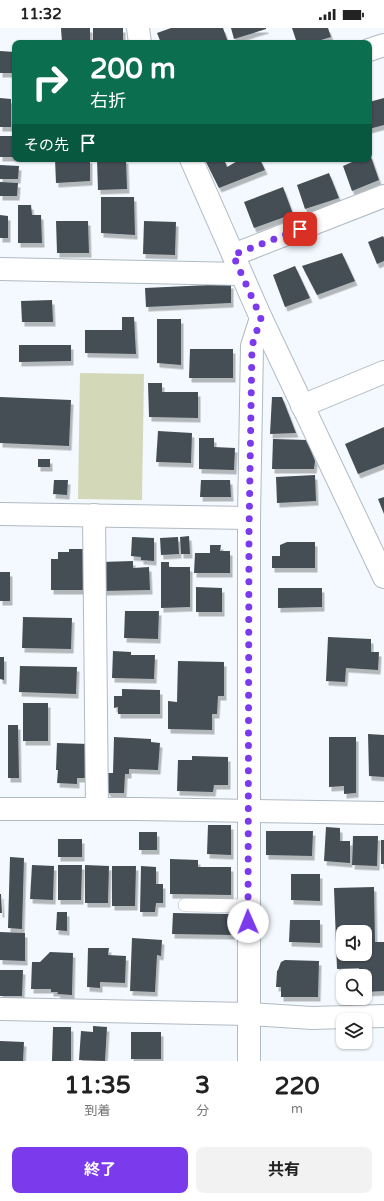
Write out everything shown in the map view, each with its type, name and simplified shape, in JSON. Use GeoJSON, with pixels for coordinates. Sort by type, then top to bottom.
{"type":"FeatureCollection","features":[{"type":"Feature","properties":{"kind":"street"},"geometry":{"type":"LineString","coordinates":[[138,28],[140,40]]}},
{"type":"Feature","properties":{"kind":"street"},"geometry":{"type":"LineString","coordinates":[[372,49],[384,45]]}},
{"type":"Feature","properties":{"kind":"street"},"geometry":{"type":"LineString","coordinates":[[192,162],[261,318],[302,406],[378,549],[384,577]]}},
{"type":"Feature","properties":{"kind":"street"},"geometry":{"type":"LineString","coordinates":[[0,269],[237,264],[384,196]]}},
{"type":"Feature","properties":{"kind":"street"},"geometry":{"type":"LineString","coordinates":[[249,1061],[249,518],[252,346],[261,318]]}},
{"type":"Feature","properties":{"kind":"street"},"geometry":{"type":"LineString","coordinates":[[302,406],[384,372]]}},
{"type":"Feature","properties":{"kind":"street"},"geometry":{"type":"LineString","coordinates":[[0,514],[249,518]]}},
{"type":"Feature","properties":{"kind":"street"},"geometry":{"type":"LineString","coordinates":[[94,515],[97,809]]}},
{"type":"Feature","properties":{"kind":"street"},"geometry":{"type":"LineString","coordinates":[[0,809],[384,813]]}},
{"type":"Feature","properties":{"kind":"street"},"geometry":{"type":"LineString","coordinates":[[0,1009],[249,1014],[312,1018],[384,1016]]}},
{"type":"Feature","properties":{"kind":"lane"},"geometry":{"type":"LineString","coordinates":[[185,905],[248,906]]}},
{"type":"Feature","properties":{"kind":"green space"},"geometry":{"type":"Polygon","coordinates":[[[80,373],[144,374],[142,500],[78,499],[80,373]]]}},
{"type":"Feature","properties":{"kind":"building"},"geometry":{"type":"Polygon","coordinates":[[[61,28],[90,28],[90,40],[62,40],[61,28]]]}},
{"type":"Feature","properties":{"kind":"building"},"geometry":{"type":"Polygon","coordinates":[[[93,28],[123,28],[123,40],[93,40],[93,28]]]}},
{"type":"Feature","properties":{"kind":"building"},"geometry":{"type":"Polygon","coordinates":[[[171,28],[223,28],[227,40],[160,40],[157,33],[171,28]]]}},
{"type":"Feature","properties":{"kind":"building"},"geometry":{"type":"Polygon","coordinates":[[[231,28],[266,28],[266,29],[234,39],[231,28]]]}},
{"type":"Feature","properties":{"kind":"building"},"geometry":{"type":"Polygon","coordinates":[[[292,28],[328,28],[331,37],[321,40],[296,40],[292,28]]]}},
{"type":"Feature","properties":{"kind":"building"},"geometry":{"type":"Polygon","coordinates":[[[0,51],[12,52],[12,73],[0,73],[0,51]]]}},
{"type":"Feature","properties":{"kind":"building"},"geometry":{"type":"Polygon","coordinates":[[[0,98],[11,99],[11,127],[0,127],[0,98]]]}},
{"type":"Feature","properties":{"kind":"building"},"geometry":{"type":"Polygon","coordinates":[[[384,98],[384,125],[372,128],[372,101],[384,98]]]}},
{"type":"Feature","properties":{"kind":"building"},"geometry":{"type":"Polygon","coordinates":[[[0,136],[12,136],[12,157],[0,157],[0,136]]]}},
{"type":"Feature","properties":{"kind":"building"},"geometry":{"type":"Polygon","coordinates":[[[372,160],[379,180],[352,191],[343,166],[352,162],[372,162],[372,160]]]}},
{"type":"Feature","properties":{"kind":"building"},"geometry":{"type":"Polygon","coordinates":[[[55,162],[90,162],[90,181],[56,183],[55,162]]]}},
{"type":"Feature","properties":{"kind":"building"},"geometry":{"type":"Polygon","coordinates":[[[97,162],[126,162],[127,189],[98,190],[97,162]]]}},
{"type":"Feature","properties":{"kind":"building"},"geometry":{"type":"Polygon","coordinates":[[[206,162],[225,162],[227,167],[236,162],[261,162],[265,170],[219,188],[206,162]]]}},
{"type":"Feature","properties":{"kind":"building"},"geometry":{"type":"Polygon","coordinates":[[[0,165],[19,166],[18,179],[0,179],[0,165]]]}},
{"type":"Feature","properties":{"kind":"building"},"geometry":{"type":"Polygon","coordinates":[[[329,173],[339,198],[305,209],[297,185],[329,173]]]}},
{"type":"Feature","properties":{"kind":"building"},"geometry":{"type":"Polygon","coordinates":[[[0,182],[18,183],[17,196],[0,196],[0,182]]]}},
{"type":"Feature","properties":{"kind":"building"},"geometry":{"type":"Polygon","coordinates":[[[283,187],[293,214],[254,228],[244,202],[283,187]]]}},
{"type":"Feature","properties":{"kind":"building"},"geometry":{"type":"Polygon","coordinates":[[[101,197],[134,197],[135,235],[101,233],[101,197]]]}},
{"type":"Feature","properties":{"kind":"building"},"geometry":{"type":"Polygon","coordinates":[[[18,205],[31,205],[32,215],[41,215],[42,243],[18,243],[18,205]]]}},
{"type":"Feature","properties":{"kind":"building"},"geometry":{"type":"Polygon","coordinates":[[[0,215],[8,216],[8,238],[0,238],[0,215]]]}},
{"type":"Feature","properties":{"kind":"building"},"geometry":{"type":"Polygon","coordinates":[[[56,221],[88,221],[89,253],[57,253],[56,221]]]}},
{"type":"Feature","properties":{"kind":"building"},"geometry":{"type":"Polygon","coordinates":[[[144,221],[176,222],[175,255],[143,254],[144,221]]]}},
{"type":"Feature","properties":{"kind":"building"},"geometry":{"type":"Polygon","coordinates":[[[383,236],[384,261],[377,264],[368,242],[383,236]]]}},
{"type":"Feature","properties":{"kind":"building"},"geometry":{"type":"Polygon","coordinates":[[[342,253],[355,281],[317,295],[302,266],[342,253]]]}},
{"type":"Feature","properties":{"kind":"building"},"geometry":{"type":"Polygon","coordinates":[[[295,266],[310,298],[285,307],[273,275],[295,266]]]}},
{"type":"Feature","properties":{"kind":"building"},"geometry":{"type":"Polygon","coordinates":[[[231,284],[231,303],[146,307],[145,288],[231,284]]]}},
{"type":"Feature","properties":{"kind":"building"},"geometry":{"type":"Polygon","coordinates":[[[52,300],[53,322],[22,322],[21,301],[52,300]]]}},
{"type":"Feature","properties":{"kind":"building"},"geometry":{"type":"Polygon","coordinates":[[[122,317],[134,317],[136,354],[85,353],[85,330],[122,330],[122,317]]]}},
{"type":"Feature","properties":{"kind":"building"},"geometry":{"type":"Polygon","coordinates":[[[157,319],[181,319],[181,365],[157,363],[157,319]]]}},
{"type":"Feature","properties":{"kind":"building"},"geometry":{"type":"Polygon","coordinates":[[[19,345],[71,345],[71,361],[19,362],[19,345]]]}},
{"type":"Feature","properties":{"kind":"building"},"geometry":{"type":"Polygon","coordinates":[[[190,349],[233,349],[233,378],[189,378],[190,349]]]}},
{"type":"Feature","properties":{"kind":"building"},"geometry":{"type":"Polygon","coordinates":[[[148,383],[162,383],[162,392],[198,392],[198,418],[149,417],[148,383]]]}},
{"type":"Feature","properties":{"kind":"building"},"geometry":{"type":"Polygon","coordinates":[[[0,397],[71,400],[69,446],[0,443],[0,397]]]}},
{"type":"Feature","properties":{"kind":"building"},"geometry":{"type":"Polygon","coordinates":[[[272,397],[282,397],[296,433],[270,434],[272,397]]]}},
{"type":"Feature","properties":{"kind":"building"},"geometry":{"type":"Polygon","coordinates":[[[384,427],[384,464],[358,474],[345,444],[384,427]]]}},
{"type":"Feature","properties":{"kind":"building"},"geometry":{"type":"Polygon","coordinates":[[[158,431],[192,433],[191,463],[156,462],[158,431]]]}},
{"type":"Feature","properties":{"kind":"building"},"geometry":{"type":"Polygon","coordinates":[[[199,438],[214,438],[214,447],[235,448],[234,470],[199,469],[199,438]]]}},
{"type":"Feature","properties":{"kind":"building"},"geometry":{"type":"Polygon","coordinates":[[[273,439],[307,440],[315,461],[314,469],[272,469],[273,439]]]}},
{"type":"Feature","properties":{"kind":"building"},"geometry":{"type":"Polygon","coordinates":[[[38,459],[50,459],[50,467],[38,467],[38,459]]]}},
{"type":"Feature","properties":{"kind":"building"},"geometry":{"type":"Polygon","coordinates":[[[315,475],[316,501],[277,503],[276,477],[315,475]]]}},
{"type":"Feature","properties":{"kind":"building"},"geometry":{"type":"Polygon","coordinates":[[[54,480],[68,480],[67,495],[53,494],[54,480]]]}},
{"type":"Feature","properties":{"kind":"building"},"geometry":{"type":"Polygon","coordinates":[[[201,480],[230,480],[231,497],[200,497],[201,480]]]}},
{"type":"Feature","properties":{"kind":"building"},"geometry":{"type":"Polygon","coordinates":[[[384,497],[384,514],[378,499],[384,497]]]}},
{"type":"Feature","properties":{"kind":"building"},"geometry":{"type":"Polygon","coordinates":[[[189,536],[190,554],[181,554],[180,537],[189,536]]]}},
{"type":"Feature","properties":{"kind":"building"},"geometry":{"type":"Polygon","coordinates":[[[132,537],[154,538],[154,561],[141,560],[141,557],[131,556],[132,537]]]}},
{"type":"Feature","properties":{"kind":"building"},"geometry":{"type":"Polygon","coordinates":[[[178,537],[179,554],[161,555],[160,538],[178,537]]]}},
{"type":"Feature","properties":{"kind":"building"},"geometry":{"type":"Polygon","coordinates":[[[287,542],[315,542],[315,568],[272,568],[272,556],[280,556],[280,545],[287,542]]]}},
{"type":"Feature","properties":{"kind":"building"},"geometry":{"type":"Polygon","coordinates":[[[210,545],[221,545],[220,551],[230,551],[230,573],[194,573],[195,553],[210,553],[210,545]]]}},
{"type":"Feature","properties":{"kind":"building"},"geometry":{"type":"Polygon","coordinates":[[[69,549],[84,549],[85,590],[51,590],[51,559],[58,559],[58,552],[69,552],[69,549]]]}},
{"type":"Feature","properties":{"kind":"building"},"geometry":{"type":"Polygon","coordinates":[[[133,561],[133,568],[149,567],[150,590],[102,591],[101,562],[133,561]]]}},
{"type":"Feature","properties":{"kind":"building"},"geometry":{"type":"Polygon","coordinates":[[[161,562],[169,562],[169,567],[190,567],[190,607],[161,608],[161,562]]]}},
{"type":"Feature","properties":{"kind":"building"},"geometry":{"type":"Polygon","coordinates":[[[0,572],[10,572],[10,601],[0,601],[0,572]]]}},
{"type":"Feature","properties":{"kind":"building"},"geometry":{"type":"Polygon","coordinates":[[[196,587],[222,588],[222,612],[196,612],[196,587]]]}},
{"type":"Feature","properties":{"kind":"building"},"geometry":{"type":"Polygon","coordinates":[[[278,588],[322,588],[322,607],[278,608],[278,588]]]}},
{"type":"Feature","properties":{"kind":"building"},"geometry":{"type":"Polygon","coordinates":[[[125,611],[159,611],[158,639],[124,638],[125,611]]]}},
{"type":"Feature","properties":{"kind":"building"},"geometry":{"type":"Polygon","coordinates":[[[23,617],[72,618],[71,649],[22,648],[23,617]]]}},
{"type":"Feature","properties":{"kind":"building"},"geometry":{"type":"Polygon","coordinates":[[[328,637],[371,639],[371,652],[379,652],[378,670],[346,668],[345,682],[326,681],[328,637]]]}},
{"type":"Feature","properties":{"kind":"building"},"geometry":{"type":"Polygon","coordinates":[[[113,651],[131,652],[131,655],[155,655],[154,679],[112,678],[113,651]]]}},
{"type":"Feature","properties":{"kind":"building"},"geometry":{"type":"Polygon","coordinates":[[[0,657],[4,657],[4,680],[0,679],[0,657]]]}},
{"type":"Feature","properties":{"kind":"building"},"geometry":{"type":"Polygon","coordinates":[[[178,661],[224,662],[224,696],[218,696],[217,714],[212,714],[212,730],[168,729],[168,701],[177,702],[178,661]]]}},
{"type":"Feature","properties":{"kind":"building"},"geometry":{"type":"Polygon","coordinates":[[[20,666],[77,667],[76,694],[19,692],[20,666]]]}},
{"type":"Feature","properties":{"kind":"building"},"geometry":{"type":"Polygon","coordinates":[[[122,689],[160,690],[160,714],[118,714],[118,707],[114,708],[114,696],[122,696],[122,689]]]}},
{"type":"Feature","properties":{"kind":"building"},"geometry":{"type":"Polygon","coordinates":[[[23,703],[48,703],[48,741],[23,741],[23,703]]]}},
{"type":"Feature","properties":{"kind":"building"},"geometry":{"type":"Polygon","coordinates":[[[8,725],[18,725],[19,778],[8,778],[8,725]]]}},
{"type":"Feature","properties":{"kind":"building"},"geometry":{"type":"Polygon","coordinates":[[[368,734],[384,735],[384,777],[369,776],[368,734]]]}},
{"type":"Feature","properties":{"kind":"building"},"geometry":{"type":"Polygon","coordinates":[[[114,737],[151,739],[151,742],[160,743],[158,770],[129,769],[129,774],[125,774],[124,793],[109,793],[106,789],[106,773],[113,773],[114,737]]]}},
{"type":"Feature","properties":{"kind":"building"},"geometry":{"type":"Polygon","coordinates":[[[329,737],[356,737],[356,793],[344,794],[344,786],[329,787],[329,737]]]}},
{"type":"Feature","properties":{"kind":"building"},"geometry":{"type":"Polygon","coordinates":[[[57,743],[89,744],[88,778],[77,778],[77,784],[57,783],[57,743]]]}},
{"type":"Feature","properties":{"kind":"building"},"geometry":{"type":"Polygon","coordinates":[[[192,756],[228,757],[228,785],[214,785],[213,792],[177,791],[178,760],[192,760],[192,756]]]}},
{"type":"Feature","properties":{"kind":"building"},"geometry":{"type":"Polygon","coordinates":[[[208,825],[231,825],[231,855],[207,854],[208,825]]]}},
{"type":"Feature","properties":{"kind":"building"},"geometry":{"type":"Polygon","coordinates":[[[326,827],[340,828],[340,841],[350,841],[350,863],[324,861],[326,827]]]}},
{"type":"Feature","properties":{"kind":"building"},"geometry":{"type":"Polygon","coordinates":[[[266,831],[313,831],[312,856],[266,855],[266,831]]]}},
{"type":"Feature","properties":{"kind":"building"},"geometry":{"type":"Polygon","coordinates":[[[139,832],[157,832],[157,850],[139,850],[139,832]]]}},
{"type":"Feature","properties":{"kind":"building"},"geometry":{"type":"Polygon","coordinates":[[[353,836],[378,836],[377,866],[352,865],[353,836]]]}},
{"type":"Feature","properties":{"kind":"building"},"geometry":{"type":"Polygon","coordinates":[[[58,839],[82,839],[82,857],[58,857],[58,839]]]}},
{"type":"Feature","properties":{"kind":"building"},"geometry":{"type":"Polygon","coordinates":[[[381,840],[384,840],[384,864],[381,864],[381,840]]]}},
{"type":"Feature","properties":{"kind":"building"},"geometry":{"type":"Polygon","coordinates":[[[10,857],[24,858],[22,929],[8,928],[10,857]]]}},
{"type":"Feature","properties":{"kind":"building"},"geometry":{"type":"Polygon","coordinates":[[[170,859],[198,860],[198,867],[231,867],[231,895],[170,894],[170,859]]]}},
{"type":"Feature","properties":{"kind":"building"},"geometry":{"type":"Polygon","coordinates":[[[32,865],[54,866],[53,900],[30,899],[32,865]]]}},
{"type":"Feature","properties":{"kind":"building"},"geometry":{"type":"Polygon","coordinates":[[[58,865],[82,865],[81,900],[58,900],[58,865]]]}},
{"type":"Feature","properties":{"kind":"building"},"geometry":{"type":"Polygon","coordinates":[[[85,865],[109,866],[108,903],[85,903],[85,865]]]}},
{"type":"Feature","properties":{"kind":"building"},"geometry":{"type":"Polygon","coordinates":[[[112,866],[136,866],[135,906],[112,906],[112,866]]]}},
{"type":"Feature","properties":{"kind":"building"},"geometry":{"type":"Polygon","coordinates":[[[141,866],[156,867],[156,884],[163,884],[163,903],[156,903],[155,912],[140,912],[141,866]]]}},
{"type":"Feature","properties":{"kind":"building"},"geometry":{"type":"Polygon","coordinates":[[[291,874],[320,874],[320,901],[291,900],[291,874]]]}},
{"type":"Feature","properties":{"kind":"building"},"geometry":{"type":"Polygon","coordinates":[[[374,887],[375,942],[384,942],[384,991],[372,992],[372,969],[337,969],[337,961],[372,961],[372,925],[336,925],[336,942],[334,888],[374,887]]]}},
{"type":"Feature","properties":{"kind":"building"},"geometry":{"type":"Polygon","coordinates":[[[1,894],[2,913],[0,913],[1,894]]]}},
{"type":"Feature","properties":{"kind":"building"},"geometry":{"type":"Polygon","coordinates":[[[57,912],[67,912],[67,931],[56,930],[57,912]]]}},
{"type":"Feature","properties":{"kind":"building"},"geometry":{"type":"Polygon","coordinates":[[[173,913],[232,914],[232,935],[172,934],[173,913]]]}},
{"type":"Feature","properties":{"kind":"building"},"geometry":{"type":"Polygon","coordinates":[[[290,920],[320,920],[320,943],[289,942],[290,920]]]}},
{"type":"Feature","properties":{"kind":"building"},"geometry":{"type":"Polygon","coordinates":[[[0,932],[25,933],[25,961],[0,960],[0,932]]]}},
{"type":"Feature","properties":{"kind":"building"},"geometry":{"type":"Polygon","coordinates":[[[132,938],[162,940],[161,956],[157,955],[155,992],[130,991],[132,938]]]}},
{"type":"Feature","properties":{"kind":"building"},"geometry":{"type":"Polygon","coordinates":[[[88,948],[109,948],[108,955],[126,956],[125,983],[100,982],[100,988],[87,987],[88,948]]]}},
{"type":"Feature","properties":{"kind":"building"},"geometry":{"type":"Polygon","coordinates":[[[50,952],[73,953],[72,995],[57,994],[58,992],[51,992],[51,989],[31,989],[32,962],[40,962],[50,952]]]}},
{"type":"Feature","properties":{"kind":"building"},"geometry":{"type":"Polygon","coordinates":[[[285,960],[319,961],[318,997],[281,997],[281,987],[276,987],[277,971],[281,962],[285,960]]]}},
{"type":"Feature","properties":{"kind":"building"},"geometry":{"type":"Polygon","coordinates":[[[0,970],[23,970],[22,996],[0,996],[0,970]]]}},
{"type":"Feature","properties":{"kind":"building"},"geometry":{"type":"Polygon","coordinates":[[[93,1026],[107,1027],[105,1061],[79,1060],[81,1031],[93,1032],[93,1026]]]}},
{"type":"Feature","properties":{"kind":"building"},"geometry":{"type":"Polygon","coordinates":[[[53,1027],[71,1027],[71,1061],[52,1061],[53,1027]]]}},
{"type":"Feature","properties":{"kind":"building"},"geometry":{"type":"Polygon","coordinates":[[[131,1032],[161,1032],[161,1059],[131,1059],[131,1032]]]}},
{"type":"Feature","properties":{"kind":"building"},"geometry":{"type":"Polygon","coordinates":[[[0,1041],[24,1042],[23,1061],[0,1061],[0,1041]]]}},
{"type":"Feature","properties":{"kind":"route"},"geometry":{"type":"LineString","coordinates":[[248,922],[249,533],[252,346],[261,318],[233,255],[300,229]]}}]}
